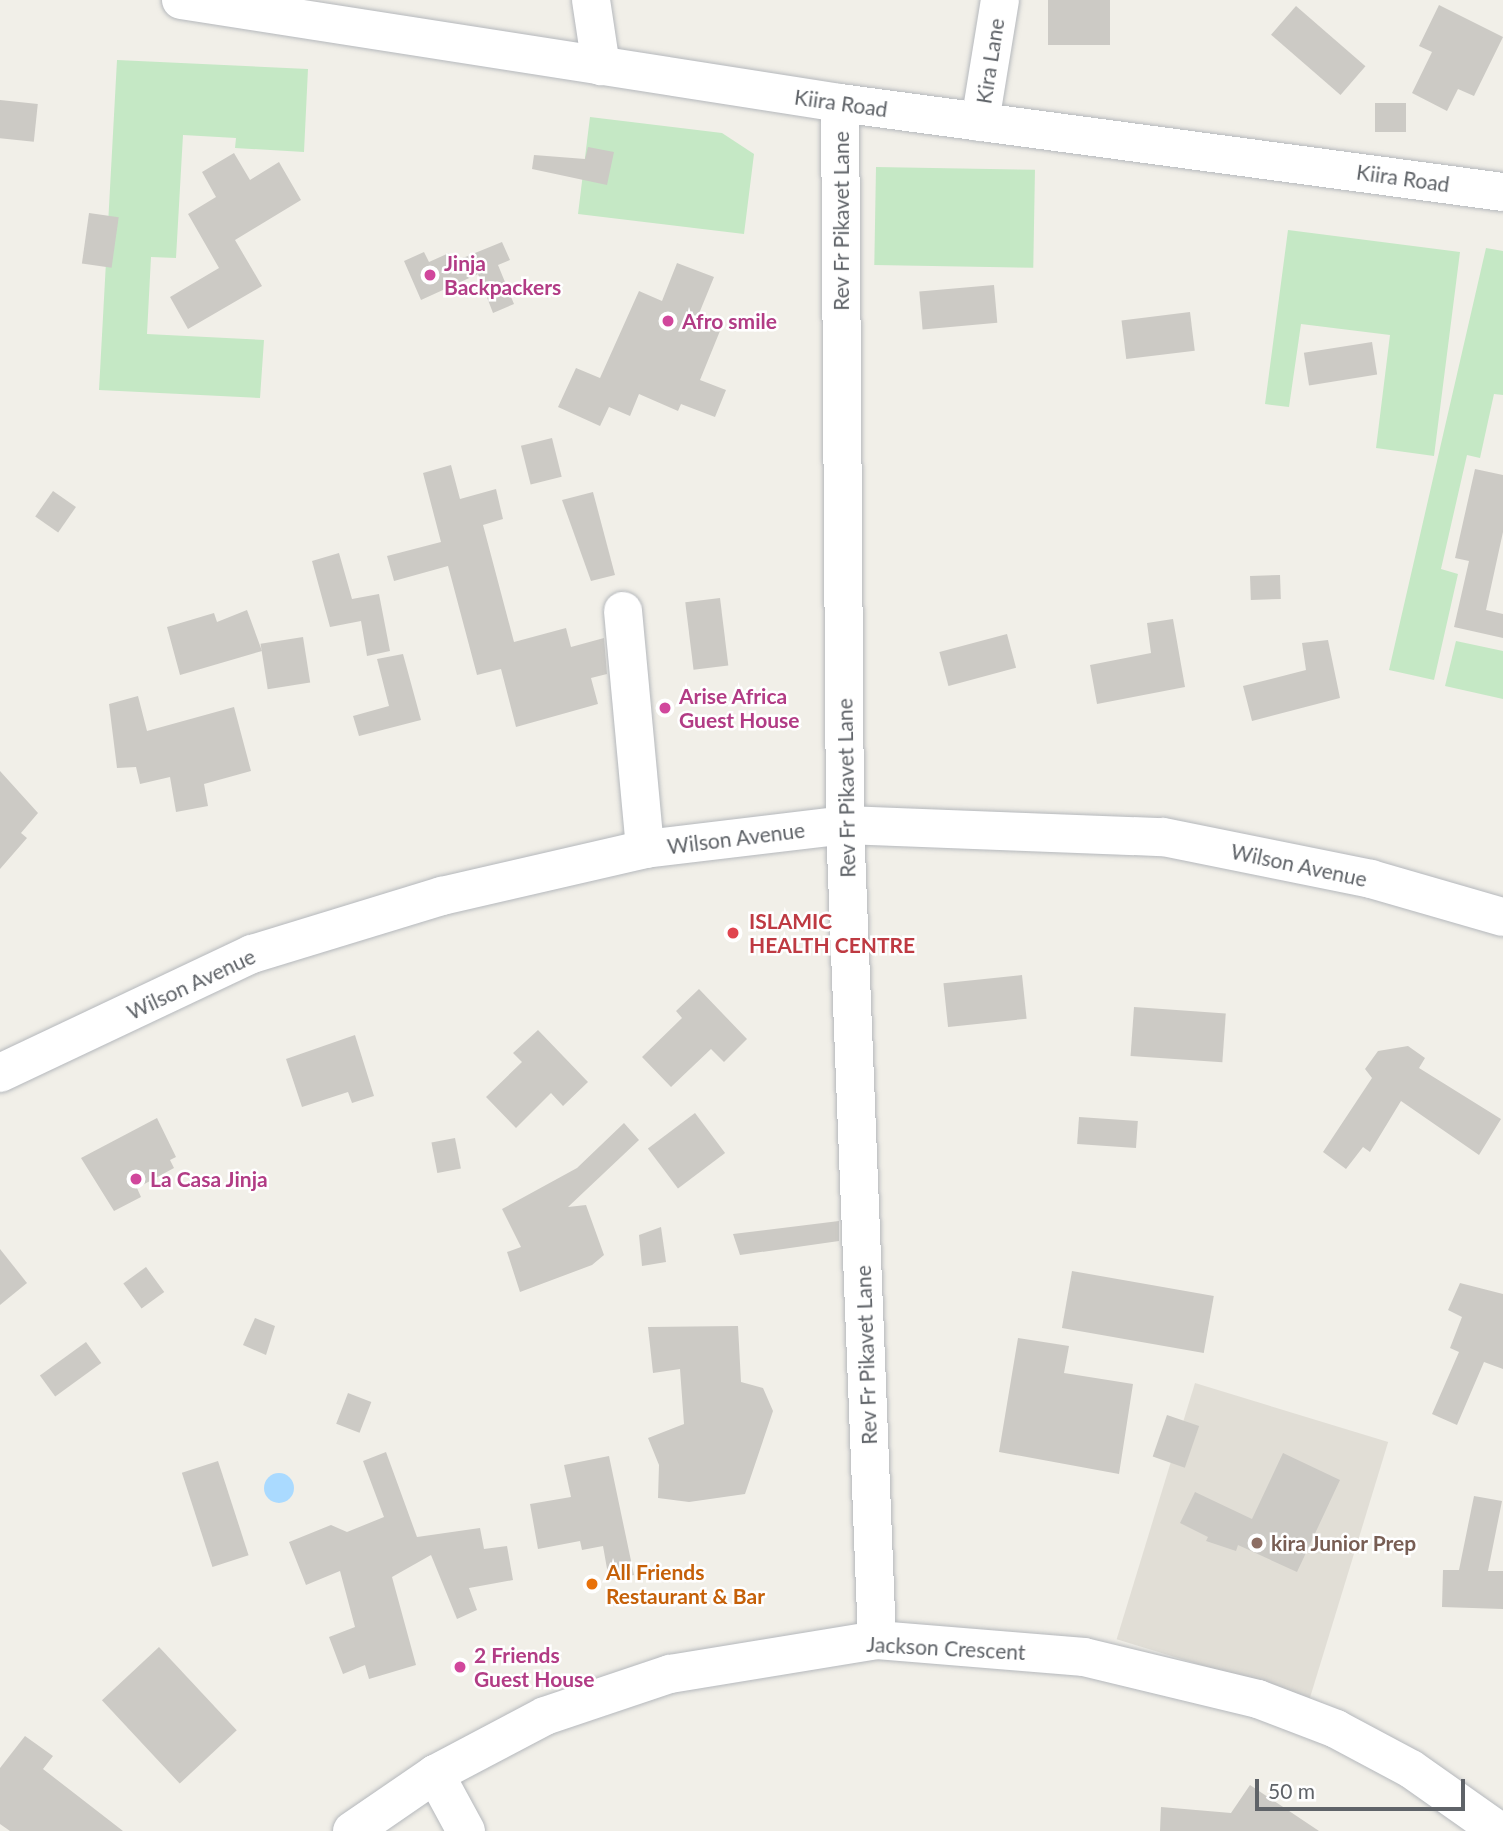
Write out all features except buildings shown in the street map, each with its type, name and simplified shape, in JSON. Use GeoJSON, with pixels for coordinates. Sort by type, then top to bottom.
{"type":"FeatureCollection","features":[{"type":"Feature","properties":{"kind":"street","name":"Kiira Road"},"geometry":{"type":"LineString","coordinates":[[181,0],[396,17],[601,66],[840,103],[1503,192]]}},
{"type":"Feature","properties":{"kind":"street"},"geometry":{"type":"LineString","coordinates":[[591,0],[601,66]]}},
{"type":"Feature","properties":{"kind":"street","name":"Kira Lane"},"geometry":{"type":"LineString","coordinates":[[980,122],[1000,0]]}},
{"type":"Feature","properties":{"kind":"street","name":"Rev Fr Pikavet Lane"},"geometry":{"type":"LineString","coordinates":[[840,103],[845,825],[877,1640]]}},
{"type":"Feature","properties":{"kind":"street"},"geometry":{"type":"LineString","coordinates":[[623,611],[645,849]]}},
{"type":"Feature","properties":{"kind":"street","name":"Wilson Avenue"},"geometry":{"type":"LineString","coordinates":[[0,1073],[251,954],[442,896],[645,849],[845,825],[1163,837],[1371,879],[1503,916]]}},
{"type":"Feature","properties":{"kind":"street","name":"Jackson Crescent"},"geometry":{"type":"LineString","coordinates":[[352,1831],[435,1774],[545,1716],[670,1674],[877,1640],[1084,1657],[1258,1699],[1336,1728],[1411,1769],[1499,1831]]}},
{"type":"Feature","properties":{"kind":"street"},"geometry":{"type":"LineString","coordinates":[[435,1774],[466,1831]]}},
{"type":"Feature","properties":{"kind":"shaded area","name":"kira Junior Prep"},"geometry":{"type":"Polygon","coordinates":[[[1195,1383],[1388,1442],[1310,1698],[1117,1639],[1195,1383]]]}},
{"type":"Feature","properties":{"kind":"green space"},"geometry":{"type":"Polygon","coordinates":[[[117,60],[308,69],[304,152],[235,148],[236,138],[183,135],[176,258],[151,257],[147,334],[264,340],[260,398],[99,390],[117,60]]]}},
{"type":"Feature","properties":{"kind":"green space"},"geometry":{"type":"Polygon","coordinates":[[[590,117],[722,133],[754,154],[744,234],[578,214],[590,117]]]}},
{"type":"Feature","properties":{"kind":"green space"},"geometry":{"type":"Polygon","coordinates":[[[876,167],[1035,170],[1033,268],[874,265],[876,167]]]}},
{"type":"Feature","properties":{"kind":"green space"},"geometry":{"type":"Polygon","coordinates":[[[1288,230],[1460,252],[1434,456],[1376,448],[1390,335],[1301,324],[1289,407],[1265,404],[1288,230]]]}},
{"type":"Feature","properties":{"kind":"green space"},"geometry":{"type":"Polygon","coordinates":[[[1486,248],[1503,251],[1503,395],[1494,394],[1480,458],[1467,455],[1441,569],[1458,574],[1434,680],[1389,670],[1486,248]]]}},
{"type":"Feature","properties":{"kind":"green space"},"geometry":{"type":"Polygon","coordinates":[[[1456,641],[1503,651],[1503,699],[1445,686],[1456,641]]]}},
{"type":"Feature","properties":{"kind":"water"},"geometry":{"type":"Polygon","coordinates":[[[279,1473],[289,1478],[294,1488],[289,1498],[279,1503],[269,1498],[264,1488],[269,1478],[279,1473]]]}},
{"type":"Feature","properties":{"kind":"place","name":"Jinja Backpackers"},"geometry":{"type":"Point","coordinates":[430,275]}},
{"type":"Feature","properties":{"kind":"place","name":"Afro smile"},"geometry":{"type":"Point","coordinates":[668,321]}},
{"type":"Feature","properties":{"kind":"place","name":"Arise Africa Guest House"},"geometry":{"type":"Point","coordinates":[665,708]}},
{"type":"Feature","properties":{"kind":"place","name":"ISLAMIC HEALTH CENTRE"},"geometry":{"type":"Point","coordinates":[733,933]}},
{"type":"Feature","properties":{"kind":"place","name":"La Casa Jinja"},"geometry":{"type":"Point","coordinates":[136,1179]}},
{"type":"Feature","properties":{"kind":"place","name":"kira Junior Prep"},"geometry":{"type":"Point","coordinates":[1257,1543]}},
{"type":"Feature","properties":{"kind":"place","name":"All Friends Restaurant & Bar"},"geometry":{"type":"Point","coordinates":[592,1584]}},
{"type":"Feature","properties":{"kind":"place","name":"2 Friends Guest House"},"geometry":{"type":"Point","coordinates":[460,1667]}}]}
